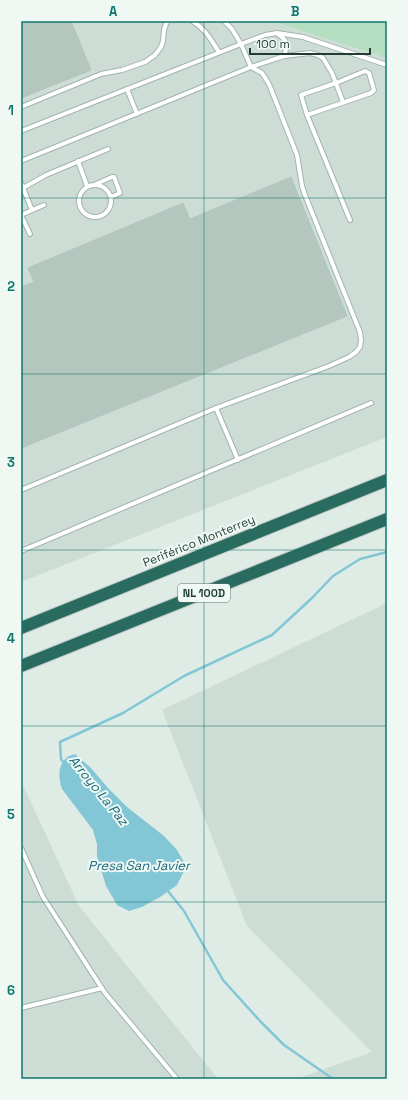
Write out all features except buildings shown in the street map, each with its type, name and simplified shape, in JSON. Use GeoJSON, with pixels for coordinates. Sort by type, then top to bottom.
{"type":"FeatureCollection","features":[{"type":"Feature","properties":{"kind":"highway","name":"Periférico Monterrey"},"geometry":{"type":"LineString","coordinates":[[21,628],[387,480]]}},
{"type":"Feature","properties":{"kind":"highway","name":"NL 100D"},"geometry":{"type":"LineString","coordinates":[[21,666],[387,519]]}},
{"type":"Feature","properties":{"kind":"lane"},"geometry":{"type":"LineString","coordinates":[[21,107],[101,74],[122,70],[145,62],[155,55],[161,47],[164,30],[168,21]]}},
{"type":"Feature","properties":{"kind":"lane"},"geometry":{"type":"LineString","coordinates":[[192,21],[208,34],[219,52]]}},
{"type":"Feature","properties":{"kind":"lane"},"geometry":{"type":"LineString","coordinates":[[21,490],[216,408],[329,366],[349,357],[360,347],[360,332],[305,195],[296,155],[269,84],[262,73],[251,67],[241,44],[232,29],[224,21]]}},
{"type":"Feature","properties":{"kind":"lane"},"geometry":{"type":"LineString","coordinates":[[277,33],[285,39],[287,48],[284,56]]}},
{"type":"Feature","properties":{"kind":"lane"},"geometry":{"type":"LineString","coordinates":[[21,131],[265,34],[277,33],[303,37],[387,65]]}},
{"type":"Feature","properties":{"kind":"lane"},"geometry":{"type":"LineString","coordinates":[[21,161],[251,67],[284,56],[310,53],[318,54],[323,58],[336,83],[343,102]]}},
{"type":"Feature","properties":{"kind":"lane"},"geometry":{"type":"LineString","coordinates":[[308,115],[371,93],[374,90],[369,73],[365,71],[301,95],[308,115],[350,220]]}},
{"type":"Feature","properties":{"kind":"lane"},"geometry":{"type":"LineString","coordinates":[[127,88],[137,114]]}},
{"type":"Feature","properties":{"kind":"lane"},"geometry":{"type":"LineString","coordinates":[[23,188],[78,161],[108,149]]}},
{"type":"Feature","properties":{"kind":"lane"},"geometry":{"type":"LineString","coordinates":[[78,161],[87,186]]}},
{"type":"Feature","properties":{"kind":"lane"},"geometry":{"type":"LineString","coordinates":[[96,184],[108,190],[111,196],[110,209],[104,215],[96,217],[87,215],[81,209],[79,201],[81,192],[87,186],[114,177],[120,193],[111,196]]}},
{"type":"Feature","properties":{"kind":"lane"},"geometry":{"type":"LineString","coordinates":[[21,183],[32,210]]}},
{"type":"Feature","properties":{"kind":"lane"},"geometry":{"type":"LineString","coordinates":[[30,234],[21,215],[44,206]]}},
{"type":"Feature","properties":{"kind":"lane"},"geometry":{"type":"LineString","coordinates":[[21,552],[371,403]]}},
{"type":"Feature","properties":{"kind":"lane"},"geometry":{"type":"LineString","coordinates":[[216,408],[238,460]]}},
{"type":"Feature","properties":{"kind":"lane"},"geometry":{"type":"LineString","coordinates":[[21,848],[43,897],[102,988],[177,1079]]}},
{"type":"Feature","properties":{"kind":"lane"},"geometry":{"type":"LineString","coordinates":[[21,1008],[102,988]]}},
{"type":"Feature","properties":{"kind":"shaded area"},"geometry":{"type":"Polygon","coordinates":[[[21,21],[270,21],[387,58],[387,437],[21,582],[21,21]]]}},
{"type":"Feature","properties":{"kind":"shaded area"},"geometry":{"type":"Polygon","coordinates":[[[387,603],[387,1079],[296,1079],[372,1052],[247,926],[162,710],[387,603]]]}},
{"type":"Feature","properties":{"kind":"shaded area"},"geometry":{"type":"Polygon","coordinates":[[[21,781],[79,906],[218,1079],[21,1079],[21,781]]]}},
{"type":"Feature","properties":{"kind":"green space"},"geometry":{"type":"Polygon","coordinates":[[[270,21],[387,21],[387,58],[270,21]]]}},
{"type":"Feature","properties":{"kind":"water","name":"Presa San Javier"},"geometry":{"type":"Polygon","coordinates":[[[75,754],[91,768],[127,807],[164,836],[177,850],[184,862],[184,871],[177,885],[142,907],[129,911],[117,905],[106,886],[97,856],[97,844],[93,830],[62,789],[60,784],[60,768],[65,759],[75,754]]]}},
{"type":"Feature","properties":{"kind":"waterway","name":"Arroyo La Paz"},"geometry":{"type":"LineString","coordinates":[[64,763],[61,759],[60,742],[123,713],[184,676],[272,635],[312,598],[333,576],[360,559],[387,552]]}},
{"type":"Feature","properties":{"kind":"waterway","name":"Arroyo La Paz"},"geometry":{"type":"LineString","coordinates":[[167,890],[184,911],[223,980],[284,1045],[333,1079]]}}]}
